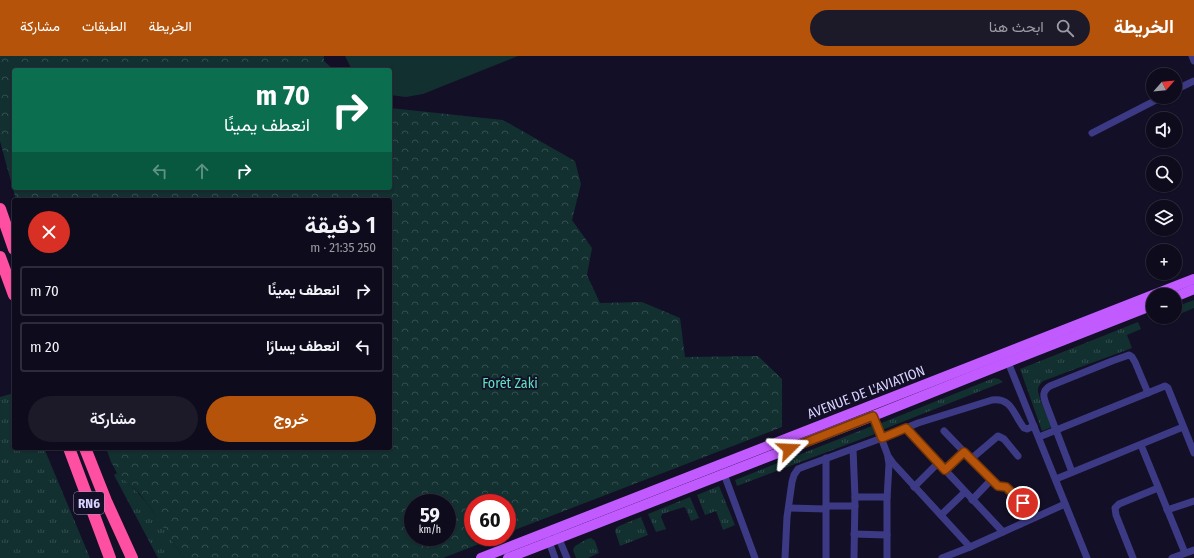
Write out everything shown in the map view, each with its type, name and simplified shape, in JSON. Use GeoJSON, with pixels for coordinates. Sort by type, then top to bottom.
{"type":"FeatureCollection","features":[{"type":"Feature","properties":{"kind":"highway"},"geometry":{"type":"LineString","coordinates":[[0,209],[12,243]]}},
{"type":"Feature","properties":{"kind":"highway"},"geometry":{"type":"LineString","coordinates":[[0,257],[12,290]]}},
{"type":"Feature","properties":{"kind":"highway","name":"RN6"},"geometry":{"type":"LineString","coordinates":[[70,450],[110,558]]}},
{"type":"Feature","properties":{"kind":"highway","name":"RN6"},"geometry":{"type":"LineString","coordinates":[[86,450],[103,495],[132,558]]}},
{"type":"Feature","properties":{"kind":"highway"},"geometry":{"type":"LineString","coordinates":[[122,537],[136,558]]}},
{"type":"Feature","properties":{"kind":"main road","name":"AVENUE DE L'AVIATION"},"geometry":{"type":"LineString","coordinates":[[508,558],[557,534],[1194,279]]}},
{"type":"Feature","properties":{"kind":"main road"},"geometry":{"type":"LineString","coordinates":[[1182,294],[1194,289]]}},
{"type":"Feature","properties":{"kind":"main road","name":"AVENUE DE L'AVIATION"},"geometry":{"type":"LineString","coordinates":[[557,534],[724,474],[1146,308]]}},
{"type":"Feature","properties":{"kind":"main road","name":"AVENUE DE L'AVIATION"},"geometry":{"type":"LineString","coordinates":[[481,558],[548,538]]}},
{"type":"Feature","properties":{"kind":"street"},"geometry":{"type":"LineString","coordinates":[[1192,56],[1194,61]]}},
{"type":"Feature","properties":{"kind":"street"},"geometry":{"type":"LineString","coordinates":[[1182,87],[1194,81]]}},
{"type":"Feature","properties":{"kind":"street"},"geometry":{"type":"LineString","coordinates":[[1092,133],[1148,104]]}},
{"type":"Feature","properties":{"kind":"street"},"geometry":{"type":"LineString","coordinates":[[1072,472],[1044,396],[1045,389],[1112,361],[1129,356],[1132,357],[1148,393]]}},
{"type":"Feature","properties":{"kind":"street"},"geometry":{"type":"LineString","coordinates":[[1008,362],[1087,558]]}},
{"type":"Feature","properties":{"kind":"street"},"geometry":{"type":"LineString","coordinates":[[1039,437],[1164,386],[1167,387],[1172,398],[1194,454]]}},
{"type":"Feature","properties":{"kind":"street"},"geometry":{"type":"LineString","coordinates":[[785,558],[792,482],[796,472],[802,467],[932,418],[997,399],[1008,404],[1024,428],[1027,429],[1034,426]]}},
{"type":"Feature","properties":{"kind":"street"},"geometry":{"type":"LineString","coordinates":[[873,416],[882,438],[889,464],[886,535],[887,558]]}},
{"type":"Feature","properties":{"kind":"street"},"geometry":{"type":"LineString","coordinates":[[1056,479],[1183,427]]}},
{"type":"Feature","properties":{"kind":"street"},"geometry":{"type":"LineString","coordinates":[[906,428],[1003,532]]}},
{"type":"Feature","properties":{"kind":"street"},"geometry":{"type":"LineString","coordinates":[[944,431],[991,480],[999,487],[1006,487],[1023,503]]}},
{"type":"Feature","properties":{"kind":"street"},"geometry":{"type":"LineString","coordinates":[[971,459],[998,436],[1002,438],[1018,456]]}},
{"type":"Feature","properties":{"kind":"street"},"geometry":{"type":"LineString","coordinates":[[1141,445],[1185,553]]}},
{"type":"Feature","properties":{"kind":"street"},"geometry":{"type":"LineString","coordinates":[[853,449],[855,497],[854,558]]}},
{"type":"Feature","properties":{"kind":"street"},"geometry":{"type":"LineString","coordinates":[[945,470],[964,452]]}},
{"type":"Feature","properties":{"kind":"street"},"geometry":{"type":"LineString","coordinates":[[888,456],[914,487],[970,546]]}},
{"type":"Feature","properties":{"kind":"street"},"geometry":{"type":"LineString","coordinates":[[826,458],[826,558]]}},
{"type":"Feature","properties":{"kind":"street"},"geometry":{"type":"LineString","coordinates":[[914,487],[938,463]]}},
{"type":"Feature","properties":{"kind":"street"},"geometry":{"type":"LineString","coordinates":[[724,474],[755,558]]}},
{"type":"Feature","properties":{"kind":"street"},"geometry":{"type":"LineString","coordinates":[[972,500],[991,480]]}},
{"type":"Feature","properties":{"kind":"street"},"geometry":{"type":"LineString","coordinates":[[1133,558],[1114,508],[1119,504],[1158,488]]}},
{"type":"Feature","properties":{"kind":"street"},"geometry":{"type":"LineString","coordinates":[[941,515],[965,492]]}},
{"type":"Feature","properties":{"kind":"street"},"geometry":{"type":"LineString","coordinates":[[855,497],[887,497]]}},
{"type":"Feature","properties":{"kind":"street"},"geometry":{"type":"LineString","coordinates":[[1168,510],[1194,500]]}},
{"type":"Feature","properties":{"kind":"street"},"geometry":{"type":"LineString","coordinates":[[942,558],[1065,504]]}},
{"type":"Feature","properties":{"kind":"street"},"geometry":{"type":"LineString","coordinates":[[789,508],[855,506]]}},
{"type":"Feature","properties":{"kind":"street"},"geometry":{"type":"LineString","coordinates":[[557,534],[567,558]]}},
{"type":"Feature","properties":{"kind":"street"},"geometry":{"type":"LineString","coordinates":[[854,534],[886,535]]}},
{"type":"Feature","properties":{"kind":"street"},"geometry":{"type":"LineString","coordinates":[[548,538],[555,558]]}},
{"type":"Feature","properties":{"kind":"street"},"geometry":{"type":"LineString","coordinates":[[1172,558],[1194,550]]}},
{"type":"Feature","properties":{"kind":"green space","name":"Forêt Zaki"},"geometry":{"type":"Polygon","coordinates":[[[0,56],[324,56],[324,61],[332,68],[12,68],[12,185],[0,141],[0,56]]]}},
{"type":"Feature","properties":{"kind":"green space"},"geometry":{"type":"Polygon","coordinates":[[[345,56],[518,56],[423,94],[406,97],[392,95],[392,68],[351,68],[345,56]]]}},
{"type":"Feature","properties":{"kind":"green space","name":"Forêt Zaki"},"geometry":{"type":"Polygon","coordinates":[[[392,108],[503,120],[575,161],[581,184],[572,220],[592,248],[587,275],[600,303],[642,302],[680,318],[685,357],[758,356],[782,379],[782,427],[516,530],[516,494],[464,494],[464,546],[474,546],[443,558],[183,558],[152,510],[139,493],[117,473],[107,450],[392,450],[392,198],[15,198],[13,190],[392,190],[392,108]]]}},
{"type":"Feature","properties":{"kind":"green space"},"geometry":{"type":"Polygon","coordinates":[[[1194,300],[1194,308],[1182,313],[1182,304],[1194,300]]]}},
{"type":"Feature","properties":{"kind":"green space"},"geometry":{"type":"Polygon","coordinates":[[[1138,322],[1141,329],[1127,335],[1132,348],[1041,383],[1038,388],[1039,396],[1052,427],[1042,431],[1020,369],[1138,322]]]}},
{"type":"Feature","properties":{"kind":"green space"},"geometry":{"type":"Polygon","coordinates":[[[994,378],[1003,382],[882,430],[879,424],[994,378]]]}},
{"type":"Feature","properties":{"kind":"green space"},"geometry":{"type":"Polygon","coordinates":[[[12,394],[12,450],[45,450],[90,558],[0,558],[0,397],[12,394]]]}},
{"type":"Feature","properties":{"kind":"green space"},"geometry":{"type":"Polygon","coordinates":[[[872,426],[875,434],[737,486],[735,480],[872,426]]]}},
{"type":"Feature","properties":{"kind":"green space"},"geometry":{"type":"Polygon","coordinates":[[[117,473],[128,482],[146,502],[183,558],[158,558],[114,475],[117,473]]]}},
{"type":"Feature","properties":{"kind":"green space"},"geometry":{"type":"Polygon","coordinates":[[[719,486],[735,525],[723,530],[716,511],[705,515],[697,495],[719,486]]]}},
{"type":"Feature","properties":{"kind":"green space"},"geometry":{"type":"Polygon","coordinates":[[[690,497],[699,518],[691,521],[684,507],[662,514],[661,517],[666,529],[656,532],[648,514],[690,497]]]}},
{"type":"Feature","properties":{"kind":"green space"},"geometry":{"type":"Polygon","coordinates":[[[641,517],[648,535],[620,546],[615,531],[616,528],[641,517]]]}},
{"type":"Feature","properties":{"kind":"green space"},"geometry":{"type":"Polygon","coordinates":[[[591,538],[595,541],[599,553],[588,558],[576,558],[573,550],[575,546],[591,538]]]}},
{"type":"Feature","properties":{"kind":"route"},"geometry":{"type":"LineString","coordinates":[[789,449],[873,416],[882,438],[906,428],[945,470],[964,452],[998,486],[1006,487],[1023,503]]}}]}
